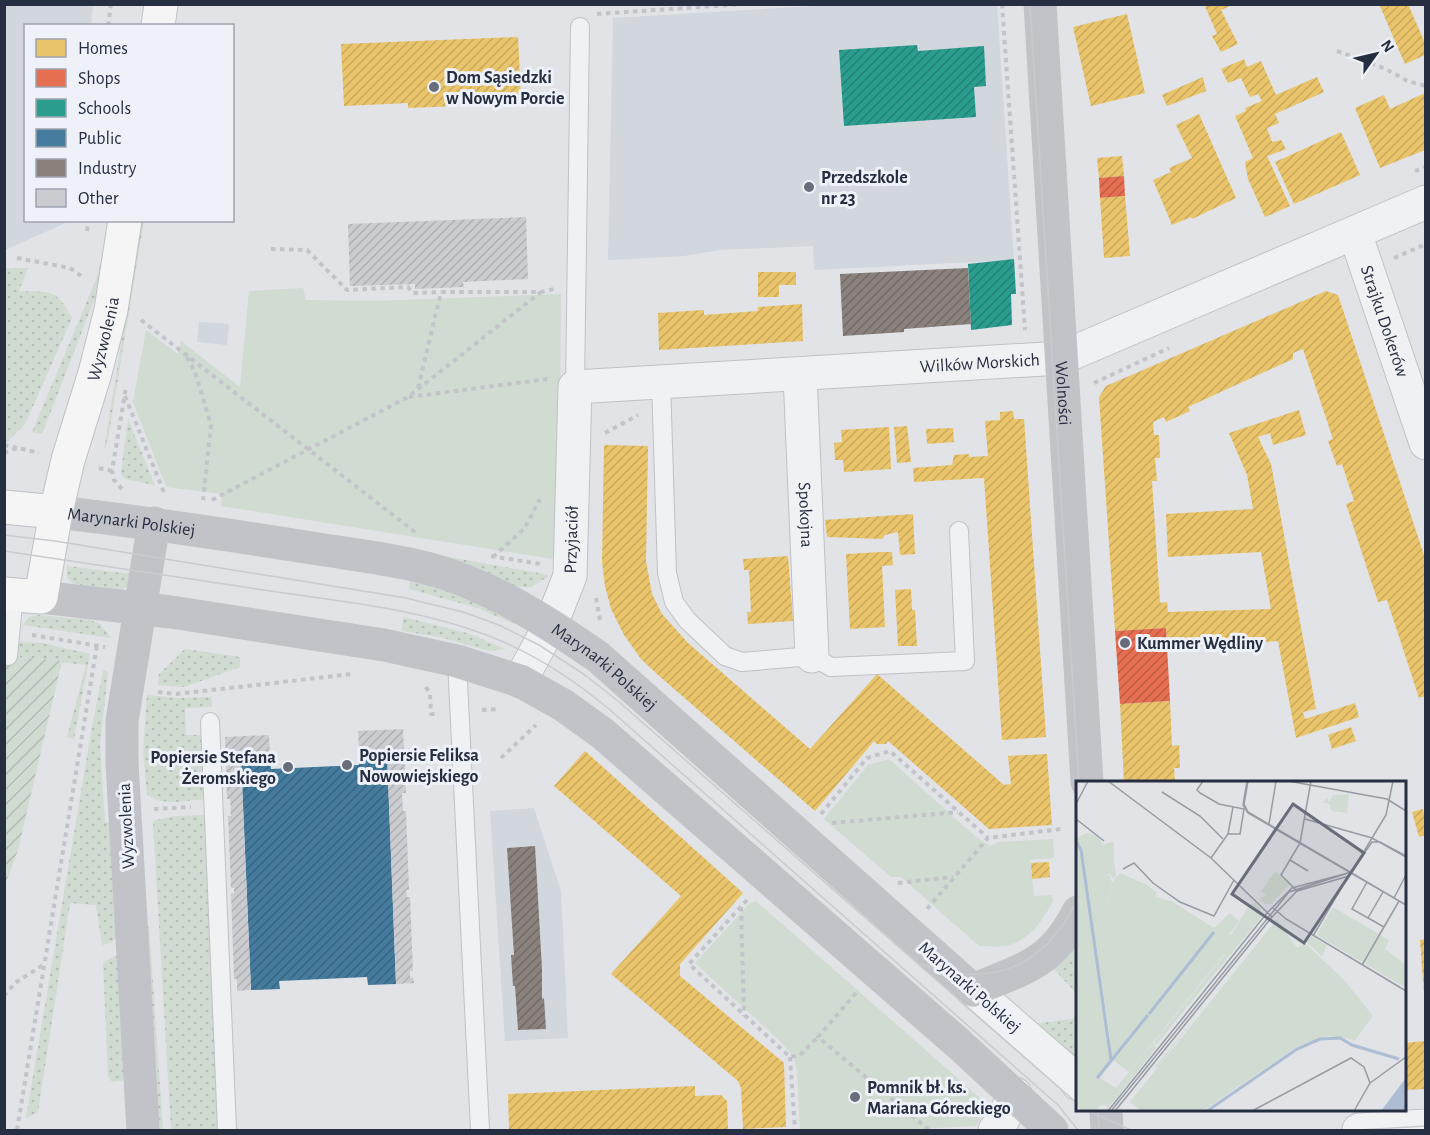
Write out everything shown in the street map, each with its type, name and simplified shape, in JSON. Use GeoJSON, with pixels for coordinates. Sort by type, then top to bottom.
{"type":"FeatureCollection","features":[{"type":"Feature","properties":{"kind":"main road"},"geometry":{"type":"LineString","coordinates":[[158,24],[161,4]]}},
{"type":"Feature","properties":{"kind":"main road","name":"Wyzwolenia"},"geometry":{"type":"LineString","coordinates":[[20,595],[56,512],[68,460],[95,373],[111,310],[125,222]]}},
{"type":"Feature","properties":{"kind":"main road","name":"Marynarki Polskiej"},"geometry":{"type":"LineString","coordinates":[[4,507],[56,512]]}},
{"type":"Feature","properties":{"kind":"street","name":"Wolności"},"geometry":{"type":"LineString","coordinates":[[1040,4],[1087,781]]}},
{"type":"Feature","properties":{"kind":"street","name":"Wilków Morskich"},"geometry":{"type":"LineString","coordinates":[[565,382],[661,382],[1061,358],[1425,201]]}},
{"type":"Feature","properties":{"kind":"street","name":"Strajku Dokerów"},"geometry":{"type":"LineString","coordinates":[[1355,233],[1425,442]]}},
{"type":"Feature","properties":{"kind":"street","name":"Spokojna"},"geometry":{"type":"LineString","coordinates":[[800,374],[812,656]]}},
{"type":"Feature","properties":{"kind":"street","name":"Przyjaciół"},"geometry":{"type":"LineString","coordinates":[[514,695],[551,624],[570,576],[565,382]]}},
{"type":"Feature","properties":{"kind":"street","name":"Marynarki Polskiej"},"geometry":{"type":"LineString","coordinates":[[56,512],[160,511],[409,564],[466,581],[513,602],[551,624],[598,657],[1076,1082]]}},
{"type":"Feature","properties":{"kind":"street","name":"Wyzwolenia"},"geometry":{"type":"LineString","coordinates":[[143,1131],[122,763],[122,721],[140,608],[160,511]]}},
{"type":"Feature","properties":{"kind":"street"},"geometry":{"type":"LineString","coordinates":[[20,595],[140,608],[384,645],[457,661],[514,695],[563,705],[602,733],[1015,1094],[1052,1131]]}},
{"type":"Feature","properties":{"kind":"street"},"geometry":{"type":"LineString","coordinates":[[974,990],[1037,963],[1053,950],[1068,931],[1076,914]]}},
{"type":"Feature","properties":{"kind":"street"},"geometry":{"type":"LineString","coordinates":[[995,1131],[1015,1094]]}},
{"type":"Feature","properties":{"kind":"street"},"geometry":{"type":"LineString","coordinates":[[1093,1111],[1105,1131]]}},
{"type":"Feature","properties":{"kind":"street"},"geometry":{"type":"LineString","coordinates":[[1105,1131],[1106,1111]]}},
{"type":"Feature","properties":{"kind":"street"},"geometry":{"type":"LineString","coordinates":[[1359,1131],[1425,1126]]}},
{"type":"Feature","properties":{"kind":"lane"},"geometry":{"type":"LineString","coordinates":[[565,382],[580,27]]}},
{"type":"Feature","properties":{"kind":"lane"},"geometry":{"type":"LineString","coordinates":[[661,382],[667,573],[675,602],[687,620],[726,656],[742,662],[812,656],[831,667],[965,661],[959,531]]}},
{"type":"Feature","properties":{"kind":"lane"},"geometry":{"type":"LineString","coordinates":[[8,656],[20,595]]}},
{"type":"Feature","properties":{"kind":"lane"},"geometry":{"type":"LineString","coordinates":[[457,661],[480,1131]]}},
{"type":"Feature","properties":{"kind":"lane"},"geometry":{"type":"LineString","coordinates":[[210,722],[227,1131]]}},
{"type":"Feature","properties":{"kind":"path"},"geometry":{"type":"LineString","coordinates":[[108,24],[111,4]]}},
{"type":"Feature","properties":{"kind":"path"},"geometry":{"type":"LineString","coordinates":[[595,14],[744,4]]}},
{"type":"Feature","properties":{"kind":"path"},"geometry":{"type":"LineString","coordinates":[[1002,4],[1027,360]]}},
{"type":"Feature","properties":{"kind":"path"},"geometry":{"type":"LineString","coordinates":[[1337,51],[1386,69],[1407,81],[1425,86]]}},
{"type":"Feature","properties":{"kind":"path"},"geometry":{"type":"LineString","coordinates":[[87,231],[88,222]]}},
{"type":"Feature","properties":{"kind":"path"},"geometry":{"type":"LineString","coordinates":[[1393,259],[1425,244]]}},
{"type":"Feature","properties":{"kind":"path"},"geometry":{"type":"LineString","coordinates":[[196,502],[202,503],[219,498],[408,397],[541,291],[413,293],[408,287],[347,290],[307,250],[271,249]]}},
{"type":"Feature","properties":{"kind":"path"},"geometry":{"type":"LineString","coordinates":[[17,258],[70,268],[92,282]]}},
{"type":"Feature","properties":{"kind":"path"},"geometry":{"type":"LineString","coordinates":[[418,389],[441,292]]}},
{"type":"Feature","properties":{"kind":"path"},"geometry":{"type":"LineString","coordinates":[[138,318],[416,533]]}},
{"type":"Feature","properties":{"kind":"path"},"geometry":{"type":"LineString","coordinates":[[187,357],[195,372],[211,425],[202,503]]}},
{"type":"Feature","properties":{"kind":"path"},"geometry":{"type":"LineString","coordinates":[[408,397],[565,382]]}},
{"type":"Feature","properties":{"kind":"path"},"geometry":{"type":"LineString","coordinates":[[124,395],[160,511]]}},
{"type":"Feature","properties":{"kind":"path"},"geometry":{"type":"LineString","coordinates":[[604,434],[643,412]]}},
{"type":"Feature","properties":{"kind":"path"},"geometry":{"type":"LineString","coordinates":[[4,445],[18,448]]}},
{"type":"Feature","properties":{"kind":"path"},"geometry":{"type":"LineString","coordinates":[[493,556],[524,529],[541,498]]}},
{"type":"Feature","properties":{"kind":"path"},"geometry":{"type":"LineString","coordinates":[[595,594],[602,627]]}},
{"type":"Feature","properties":{"kind":"path"},"geometry":{"type":"LineString","coordinates":[[11,633],[97,645],[17,1131]]}},
{"type":"Feature","properties":{"kind":"path"},"geometry":{"type":"LineString","coordinates":[[153,691],[176,694],[357,673]]}},
{"type":"Feature","properties":{"kind":"path"},"geometry":{"type":"LineString","coordinates":[[424,683],[430,694],[431,714],[460,711],[514,695]]}},
{"type":"Feature","properties":{"kind":"path"},"geometry":{"type":"LineString","coordinates":[[501,758],[541,721]]}},
{"type":"Feature","properties":{"kind":"path"},"geometry":{"type":"LineString","coordinates":[[815,820],[867,758],[890,751],[988,838]]}},
{"type":"Feature","properties":{"kind":"path"},"geometry":{"type":"LineString","coordinates":[[161,808],[173,808]]}},
{"type":"Feature","properties":{"kind":"path"},"geometry":{"type":"LineString","coordinates":[[831,823],[958,812]]}},
{"type":"Feature","properties":{"kind":"path"},"geometry":{"type":"LineString","coordinates":[[923,914],[988,838],[1061,829]]}},
{"type":"Feature","properties":{"kind":"path"},"geometry":{"type":"LineString","coordinates":[[889,884],[954,877]]}},
{"type":"Feature","properties":{"kind":"path"},"geometry":{"type":"LineString","coordinates":[[748,899],[689,964],[790,1057],[795,1131]]}},
{"type":"Feature","properties":{"kind":"path"},"geometry":{"type":"LineString","coordinates":[[741,906],[744,1016]]}},
{"type":"Feature","properties":{"kind":"path"},"geometry":{"type":"LineString","coordinates":[[4,996],[15,983],[44,965]]}},
{"type":"Feature","properties":{"kind":"path"},"geometry":{"type":"LineString","coordinates":[[790,1057],[800,1055],[862,985]]}},
{"type":"Feature","properties":{"kind":"path"},"geometry":{"type":"LineString","coordinates":[[818,1037],[928,1131]]}},
{"type":"Feature","properties":{"kind":"shaded area"},"geometry":{"type":"Polygon","coordinates":[[[4,5],[93,5],[91,24],[24,24],[24,222],[68,222],[5,250],[4,5]]]}},
{"type":"Feature","properties":{"kind":"shaded area","name":"Przedszkole nr 23"},"geometry":{"type":"Polygon","coordinates":[[[830,5],[997,5],[1014,260],[814,270],[813,246],[720,250],[684,256],[608,260],[613,18],[830,5]]]}},
{"type":"Feature","properties":{"kind":"shaded area"},"geometry":{"type":"Polygon","coordinates":[[[141,222],[144,222],[107,445],[104,450],[141,222]]]}},
{"type":"Feature","properties":{"kind":"shaded area"},"geometry":{"type":"Polygon","coordinates":[[[105,247],[100,285],[42,434],[32,432],[96,280],[105,247]]]}},
{"type":"Feature","properties":{"kind":"shaded area"},"geometry":{"type":"Polygon","coordinates":[[[5,268],[28,268],[19,291],[39,291],[52,294],[61,301],[72,318],[25,424],[5,444],[5,268]]]}},
{"type":"Feature","properties":{"kind":"shaded area"},"geometry":{"type":"Polygon","coordinates":[[[303,288],[306,300],[372,301],[561,294],[559,560],[221,506],[222,494],[167,487],[133,402],[146,330],[178,354],[181,341],[240,387],[249,291],[303,288]]]}},
{"type":"Feature","properties":{"kind":"shaded area"},"geometry":{"type":"Polygon","coordinates":[[[199,322],[229,324],[227,345],[197,342],[199,322]]]}},
{"type":"Feature","properties":{"kind":"shaded area"},"geometry":{"type":"Polygon","coordinates":[[[128,419],[155,485],[125,479],[121,473],[128,419]]]}},
{"type":"Feature","properties":{"kind":"shaded area"},"geometry":{"type":"Polygon","coordinates":[[[438,555],[549,576],[531,587],[513,587],[438,555]]]}},
{"type":"Feature","properties":{"kind":"shaded area"},"geometry":{"type":"Polygon","coordinates":[[[67,566],[131,574],[129,584],[123,590],[74,584],[67,578],[67,566]]]}},
{"type":"Feature","properties":{"kind":"shaded area"},"geometry":{"type":"Polygon","coordinates":[[[410,579],[442,588],[511,617],[516,625],[478,608],[409,589],[410,579]]]}},
{"type":"Feature","properties":{"kind":"shaded area"},"geometry":{"type":"Polygon","coordinates":[[[38,615],[90,620],[100,624],[111,638],[23,625],[29,617],[38,615]]]}},
{"type":"Feature","properties":{"kind":"shaded area"},"geometry":{"type":"Polygon","coordinates":[[[403,617],[467,633],[506,649],[489,651],[440,637],[402,631],[403,617]]]}},
{"type":"Feature","properties":{"kind":"shaded area"},"geometry":{"type":"Polygon","coordinates":[[[19,642],[42,643],[90,654],[74,739],[67,737],[86,665],[17,657],[19,642]]]}},
{"type":"Feature","properties":{"kind":"shaded area"},"geometry":{"type":"Polygon","coordinates":[[[185,649],[240,657],[240,667],[184,687],[158,685],[159,674],[185,649]]]}},
{"type":"Feature","properties":{"kind":"shaded area"},"geometry":{"type":"Polygon","coordinates":[[[5,656],[62,661],[18,850],[5,885],[5,656]]]}},
{"type":"Feature","properties":{"kind":"shaded area"},"geometry":{"type":"Polygon","coordinates":[[[103,670],[108,672],[100,745],[105,823],[110,822],[117,936],[112,942],[102,945],[96,905],[70,903],[38,1112],[26,1118],[92,727],[103,670]]]}},
{"type":"Feature","properties":{"kind":"shaded area"},"geometry":{"type":"Polygon","coordinates":[[[147,695],[180,698],[211,697],[212,707],[185,708],[186,735],[203,735],[207,799],[167,802],[152,798],[147,794],[143,752],[147,695]]]}},
{"type":"Feature","properties":{"kind":"shaded area"},"geometry":{"type":"Polygon","coordinates":[[[889,759],[976,837],[990,846],[998,842],[1053,839],[1054,858],[1030,860],[1034,896],[1052,895],[1053,901],[1034,930],[1013,944],[979,946],[901,877],[891,877],[824,819],[868,765],[889,759]]]}},
{"type":"Feature","properties":{"kind":"shaded area"},"geometry":{"type":"Polygon","coordinates":[[[534,808],[561,891],[568,1038],[505,1041],[490,811],[534,808]]]}},
{"type":"Feature","properties":{"kind":"shaded area"},"geometry":{"type":"Polygon","coordinates":[[[208,815],[220,1130],[171,1130],[153,823],[156,820],[175,816],[208,815]]]}},
{"type":"Feature","properties":{"kind":"shaded area"},"geometry":{"type":"Polygon","coordinates":[[[756,901],[979,1097],[982,1112],[976,1126],[893,1130],[800,1130],[797,1071],[794,1058],[782,1043],[695,963],[750,903],[756,901]]]}},
{"type":"Feature","properties":{"kind":"shaded area"},"geometry":{"type":"Polygon","coordinates":[[[149,926],[163,1130],[157,1130],[145,927],[149,926]]]}},
{"type":"Feature","properties":{"kind":"shaded area"},"geometry":{"type":"Polygon","coordinates":[[[1076,947],[1076,993],[1052,967],[1076,947]]]}},
{"type":"Feature","properties":{"kind":"shaded area"},"geometry":{"type":"Polygon","coordinates":[[[118,954],[126,1080],[113,1082],[108,1076],[103,963],[118,954]]]}},
{"type":"Feature","properties":{"kind":"shaded area"},"geometry":{"type":"Polygon","coordinates":[[[1076,1018],[1076,1062],[1035,1024],[1076,1018]]]}},
{"type":"Feature","properties":{"kind":"building: Homes"},"geometry":{"type":"Polygon","coordinates":[[[1204,4],[1234,4],[1221,10],[1238,44],[1221,52],[1212,36],[1217,34],[1204,4]]]}},
{"type":"Feature","properties":{"kind":"building: Homes"},"geometry":{"type":"Polygon","coordinates":[[[1379,4],[1408,4],[1425,43],[1425,55],[1405,64],[1379,4]]]}},
{"type":"Feature","properties":{"kind":"building: Homes"},"geometry":{"type":"Polygon","coordinates":[[[1127,14],[1145,93],[1091,106],[1073,27],[1127,14]]]}},
{"type":"Feature","properties":{"kind":"building: Homes"},"geometry":{"type":"Polygon","coordinates":[[[518,37],[521,99],[456,102],[457,106],[408,108],[408,103],[344,106],[341,44],[518,37]]]}},
{"type":"Feature","properties":{"kind":"building: Homes"},"geometry":{"type":"Polygon","coordinates":[[[1244,59],[1247,67],[1261,61],[1276,95],[1317,77],[1324,92],[1275,114],[1279,123],[1267,128],[1272,142],[1281,140],[1286,149],[1267,156],[1290,206],[1265,217],[1248,179],[1245,162],[1253,158],[1235,116],[1246,111],[1245,108],[1262,101],[1258,94],[1250,97],[1241,78],[1228,83],[1221,69],[1244,59]]]}},
{"type":"Feature","properties":{"kind":"building: Homes"},"geometry":{"type":"Polygon","coordinates":[[[1203,77],[1206,91],[1167,106],[1162,95],[1203,77]]]}},
{"type":"Feature","properties":{"kind":"building: Homes"},"geometry":{"type":"Polygon","coordinates":[[[1425,93],[1425,150],[1380,168],[1355,108],[1384,95],[1390,109],[1425,93]]]}},
{"type":"Feature","properties":{"kind":"building: Homes"},"geometry":{"type":"Polygon","coordinates":[[[1199,114],[1236,198],[1192,219],[1191,217],[1172,225],[1153,180],[1171,172],[1169,168],[1192,158],[1176,125],[1199,114]]]}},
{"type":"Feature","properties":{"kind":"building: Homes"},"geometry":{"type":"Polygon","coordinates":[[[1341,132],[1360,175],[1294,204],[1275,162],[1341,132]]]}},
{"type":"Feature","properties":{"kind":"building: Homes"},"geometry":{"type":"Polygon","coordinates":[[[1122,156],[1124,176],[1099,178],[1097,158],[1122,156]]]}},
{"type":"Feature","properties":{"kind":"building: Homes"},"geometry":{"type":"Polygon","coordinates":[[[1125,196],[1130,256],[1104,258],[1100,198],[1125,196]]]}},
{"type":"Feature","properties":{"kind":"building: Homes"},"geometry":{"type":"Polygon","coordinates":[[[758,272],[796,272],[796,285],[779,285],[779,297],[758,297],[758,272]]]}},
{"type":"Feature","properties":{"kind":"building: Homes"},"geometry":{"type":"Polygon","coordinates":[[[1326,291],[1338,295],[1425,558],[1425,696],[1419,698],[1387,600],[1378,602],[1346,504],[1354,501],[1342,464],[1337,466],[1328,441],[1333,439],[1303,349],[1293,353],[1293,359],[1188,407],[1190,411],[1166,422],[1164,417],[1153,422],[1154,435],[1159,435],[1160,458],[1155,458],[1157,481],[1152,481],[1160,603],[1167,602],[1168,612],[1271,609],[1261,552],[1168,557],[1166,514],[1253,509],[1247,475],[1229,433],[1299,410],[1306,435],[1273,445],[1270,433],[1258,437],[1271,464],[1316,709],[1303,712],[1305,719],[1355,703],[1359,717],[1296,738],[1278,641],[1186,647],[1186,641],[1167,642],[1166,628],[1115,631],[1099,397],[1106,386],[1326,291]]]}},
{"type":"Feature","properties":{"kind":"building: Homes"},"geometry":{"type":"Polygon","coordinates":[[[802,304],[803,341],[659,350],[658,313],[704,310],[704,315],[758,311],[758,307],[802,304]]]}},
{"type":"Feature","properties":{"kind":"building: Homes"},"geometry":{"type":"Polygon","coordinates":[[[1013,411],[1014,419],[1024,419],[1046,737],[1002,740],[984,478],[914,482],[913,468],[952,465],[954,455],[988,456],[985,421],[1000,420],[1000,412],[1013,411]]]}},
{"type":"Feature","properties":{"kind":"building: Homes"},"geometry":{"type":"Polygon","coordinates":[[[907,426],[911,462],[897,463],[894,427],[907,426]]]}},
{"type":"Feature","properties":{"kind":"building: Homes"},"geometry":{"type":"Polygon","coordinates":[[[889,427],[891,469],[844,472],[843,460],[835,460],[834,443],[842,442],[841,430],[889,427]]]}},
{"type":"Feature","properties":{"kind":"building: Homes"},"geometry":{"type":"Polygon","coordinates":[[[953,428],[954,442],[927,444],[926,429],[953,428]]]}},
{"type":"Feature","properties":{"kind":"building: Homes"},"geometry":{"type":"Polygon","coordinates":[[[604,445],[648,446],[646,561],[652,594],[662,614],[688,643],[810,749],[877,674],[1004,785],[1011,784],[1008,756],[1047,754],[1052,825],[989,829],[888,741],[886,744],[877,744],[874,741],[815,811],[658,675],[641,659],[624,635],[611,609],[602,562],[604,445]]]}},
{"type":"Feature","properties":{"kind":"building: Homes"},"geometry":{"type":"Polygon","coordinates":[[[913,514],[915,554],[900,555],[898,532],[885,535],[882,539],[827,537],[825,520],[913,514]]]}},
{"type":"Feature","properties":{"kind":"building: Homes"},"geometry":{"type":"Polygon","coordinates":[[[892,552],[893,565],[882,566],[885,627],[850,629],[846,554],[892,552]]]}},
{"type":"Feature","properties":{"kind":"building: Homes"},"geometry":{"type":"Polygon","coordinates":[[[788,556],[793,621],[748,624],[747,612],[751,612],[749,570],[744,570],[743,559],[788,556]]]}},
{"type":"Feature","properties":{"kind":"building: Homes"},"geometry":{"type":"Polygon","coordinates":[[[911,589],[917,646],[898,646],[895,590],[911,589]]]}},
{"type":"Feature","properties":{"kind":"building: Homes"},"geometry":{"type":"Polygon","coordinates":[[[1170,701],[1172,746],[1179,745],[1180,768],[1174,768],[1175,781],[1124,781],[1120,704],[1170,701]]]}},
{"type":"Feature","properties":{"kind":"building: Homes"},"geometry":{"type":"Polygon","coordinates":[[[1351,727],[1356,741],[1332,749],[1328,735],[1351,727]]]}},
{"type":"Feature","properties":{"kind":"building: Homes"},"geometry":{"type":"Polygon","coordinates":[[[585,751],[743,893],[680,964],[680,976],[784,1063],[786,1127],[743,1129],[741,1088],[738,1081],[611,974],[681,896],[554,786],[585,751]]]}},
{"type":"Feature","properties":{"kind":"building: Homes"},"geometry":{"type":"Polygon","coordinates":[[[1423,809],[1425,835],[1419,837],[1412,812],[1423,809]]]}},
{"type":"Feature","properties":{"kind":"building: Homes"},"geometry":{"type":"Polygon","coordinates":[[[1049,862],[1050,877],[1032,879],[1031,863],[1049,862]]]}},
{"type":"Feature","properties":{"kind":"building: Homes"},"geometry":{"type":"Polygon","coordinates":[[[1425,939],[1425,995],[1424,995],[1420,940],[1425,939]]]}},
{"type":"Feature","properties":{"kind":"building: Homes"},"geometry":{"type":"Polygon","coordinates":[[[1425,1041],[1425,1089],[1406,1090],[1406,1043],[1425,1041]]]}},
{"type":"Feature","properties":{"kind":"building: Homes"},"geometry":{"type":"Polygon","coordinates":[[[695,1086],[695,1096],[721,1095],[727,1101],[728,1130],[509,1130],[508,1094],[695,1086]]]}},
{"type":"Feature","properties":{"kind":"building: Shops"},"geometry":{"type":"Polygon","coordinates":[[[1124,176],[1125,196],[1100,198],[1099,178],[1124,176]]]}},
{"type":"Feature","properties":{"kind":"building: Shops"},"geometry":{"type":"Polygon","coordinates":[[[1166,628],[1170,701],[1120,704],[1115,631],[1166,628]]]}},
{"type":"Feature","properties":{"kind":"building: Schools"},"geometry":{"type":"Polygon","coordinates":[[[917,45],[918,51],[984,46],[986,86],[974,87],[976,117],[844,126],[839,50],[917,45]]]}},
{"type":"Feature","properties":{"kind":"building: Schools"},"geometry":{"type":"Polygon","coordinates":[[[1014,259],[1016,294],[1011,294],[1012,325],[971,330],[968,264],[1014,259]]]}},
{"type":"Feature","properties":{"kind":"building: Public"},"geometry":{"type":"Polygon","coordinates":[[[387,753],[396,984],[368,985],[367,977],[279,981],[280,989],[251,990],[241,759],[270,758],[271,769],[359,765],[359,755],[387,753]]]}},
{"type":"Feature","properties":{"kind":"building: Industry"},"geometry":{"type":"Polygon","coordinates":[[[968,268],[971,324],[843,336],[840,274],[968,268]]]}},
{"type":"Feature","properties":{"kind":"building: Industry"},"geometry":{"type":"Polygon","coordinates":[[[535,846],[542,999],[544,998],[546,1029],[518,1030],[511,955],[514,955],[507,848],[535,846]]]}},
{"type":"Feature","properties":{"kind":"building: Other"},"geometry":{"type":"Polygon","coordinates":[[[526,217],[528,279],[463,282],[464,287],[415,289],[415,284],[350,286],[348,224],[526,217]]]}},
{"type":"Feature","properties":{"kind":"building: Other"},"geometry":{"type":"Polygon","coordinates":[[[403,729],[406,793],[402,793],[403,811],[406,811],[409,890],[406,890],[407,897],[410,897],[413,971],[410,971],[410,978],[413,977],[414,983],[396,984],[387,753],[359,755],[358,731],[403,729]]]}},
{"type":"Feature","properties":{"kind":"building: Other"},"geometry":{"type":"Polygon","coordinates":[[[269,735],[270,758],[241,759],[251,990],[237,991],[237,979],[234,979],[231,894],[234,893],[234,888],[231,888],[228,816],[231,816],[230,799],[227,799],[225,737],[269,735]]]}},
{"type":"Feature","properties":{"kind":"tram line"},"geometry":{"type":"LineString","coordinates":[[1030,4],[1079,781]]}},
{"type":"Feature","properties":{"kind":"tram line"},"geometry":{"type":"LineString","coordinates":[[4,535],[55,541],[406,598],[463,612],[499,625],[539,645],[585,675],[618,701],[1076,1102]]}},
{"type":"Feature","properties":{"kind":"tram line"},"geometry":{"type":"LineString","coordinates":[[4,551],[345,601],[403,612],[461,626],[489,636],[537,659],[567,677],[609,709],[1058,1105],[1078,1130]]}},
{"type":"Feature","properties":{"kind":"tram line"},"geometry":{"type":"LineString","coordinates":[[922,964],[950,973],[967,974],[987,974],[1020,964],[1034,955],[1059,931],[1076,903]]}},
{"type":"Feature","properties":{"kind":"tram line"},"geometry":{"type":"LineString","coordinates":[[1088,1111],[1131,1130]]}},
{"type":"Feature","properties":{"kind":"tram line"},"geometry":{"type":"LineString","coordinates":[[1098,1111],[1099,1130]]}},
{"type":"Feature","properties":{"kind":"tram line"},"geometry":{"type":"LineString","coordinates":[[1359,1130],[1426,1126]]}},
{"type":"Feature","properties":{"kind":"place","name":"Dom Sąsiedzki w Nowym Porcie"},"geometry":{"type":"Point","coordinates":[434,87]}},
{"type":"Feature","properties":{"kind":"place","name":"Przedszkole nr 23"},"geometry":{"type":"Point","coordinates":[809,187]}},
{"type":"Feature","properties":{"kind":"place","name":"Kummer Wędliny"},"geometry":{"type":"Point","coordinates":[1125,643]}},
{"type":"Feature","properties":{"kind":"place","name":"Popiersie Feliksa Nowowiejskiego"},"geometry":{"type":"Point","coordinates":[347,765]}},
{"type":"Feature","properties":{"kind":"place","name":"Popiersie Stefana Żeromskiego"},"geometry":{"type":"Point","coordinates":[288,767]}},
{"type":"Feature","properties":{"kind":"place","name":"Pomnik bł. ks. Mariana Góreckiego"},"geometry":{"type":"Point","coordinates":[855,1097]}}]}
